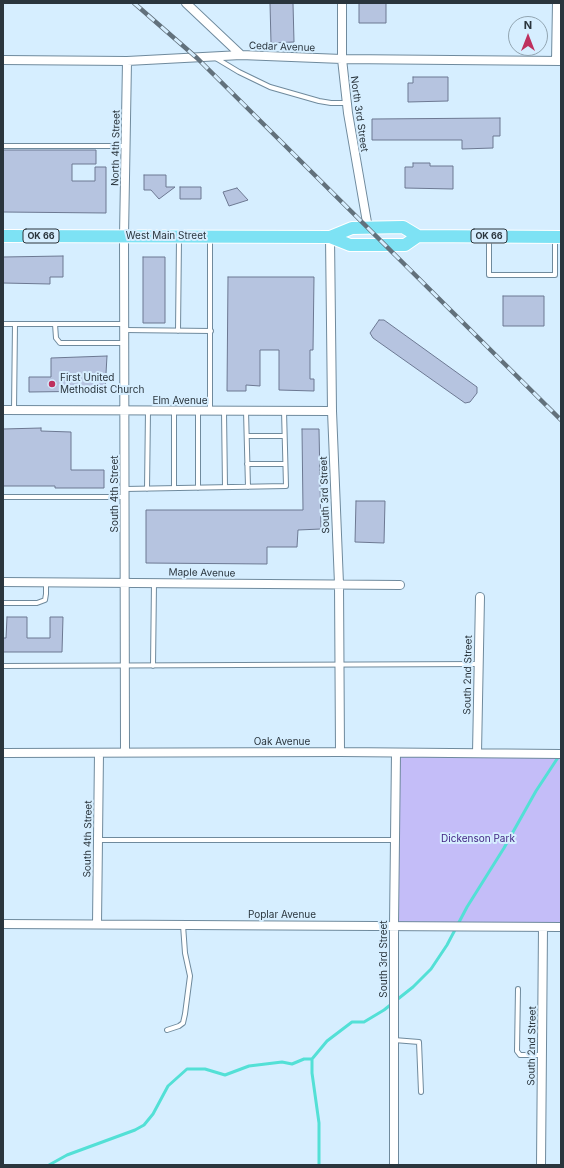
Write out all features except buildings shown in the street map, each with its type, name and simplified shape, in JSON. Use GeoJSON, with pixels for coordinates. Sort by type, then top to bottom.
{"type":"FeatureCollection","features":[{"type":"Feature","properties":{"kind":"main road","name":"West Main Street"},"geometry":{"type":"LineString","coordinates":[[330,237],[352,228],[403,227],[418,236],[558,237]]}},
{"type":"Feature","properties":{"kind":"main road","name":"West Main Street"},"geometry":{"type":"LineString","coordinates":[[3,236],[330,237],[350,245],[405,245],[418,236]]}},
{"type":"Feature","properties":{"kind":"street"},"geometry":{"type":"LineString","coordinates":[[186,3],[241,56]]}},
{"type":"Feature","properties":{"kind":"street","name":"North 3rd Street"},"geometry":{"type":"LineString","coordinates":[[342,3],[342,59],[346,103],[368,228]]}},
{"type":"Feature","properties":{"kind":"street"},"geometry":{"type":"LineString","coordinates":[[556,3],[558,61]]}},
{"type":"Feature","properties":{"kind":"street","name":"Cedar Avenue"},"geometry":{"type":"LineString","coordinates":[[3,60],[127,61],[241,56],[342,59],[558,61]]}},
{"type":"Feature","properties":{"kind":"street","name":"North 4th Street"},"geometry":{"type":"LineString","coordinates":[[124,236],[127,61]]}},
{"type":"Feature","properties":{"kind":"street","name":"South 4th Street"},"geometry":{"type":"LineString","coordinates":[[124,236],[125,752]]}},
{"type":"Feature","properties":{"kind":"street","name":"South 3rd Street"},"geometry":{"type":"LineString","coordinates":[[330,237],[332,411],[339,584],[340,752]]}},
{"type":"Feature","properties":{"kind":"street","name":"Elm Avenue"},"geometry":{"type":"LineString","coordinates":[[3,410],[332,411]]}},
{"type":"Feature","properties":{"kind":"street","name":"Maple Avenue"},"geometry":{"type":"LineString","coordinates":[[3,582],[400,585]]}},
{"type":"Feature","properties":{"kind":"street","name":"South 2nd Street"},"geometry":{"type":"LineString","coordinates":[[477,753],[480,597]]}},
{"type":"Feature","properties":{"kind":"street","name":"Oak Avenue"},"geometry":{"type":"LineString","coordinates":[[3,753],[340,752],[561,754]]}},
{"type":"Feature","properties":{"kind":"street","name":"South 4th Street"},"geometry":{"type":"LineString","coordinates":[[96,924],[99,753]]}},
{"type":"Feature","properties":{"kind":"street","name":"South 3rd Street"},"geometry":{"type":"LineString","coordinates":[[394,1165],[396,753]]}},
{"type":"Feature","properties":{"kind":"street","name":"Poplar Avenue"},"geometry":{"type":"LineString","coordinates":[[3,924],[561,927]]}},
{"type":"Feature","properties":{"kind":"street","name":"South 2nd Street"},"geometry":{"type":"LineString","coordinates":[[541,1165],[544,927]]}},
{"type":"Feature","properties":{"kind":"lane"},"geometry":{"type":"LineString","coordinates":[[214,57],[239,72],[270,87],[320,101],[346,103]]}},
{"type":"Feature","properties":{"kind":"lane"},"geometry":{"type":"LineString","coordinates":[[3,146],[126,146]]}},
{"type":"Feature","properties":{"kind":"lane"},"geometry":{"type":"LineString","coordinates":[[178,331],[179,236]]}},
{"type":"Feature","properties":{"kind":"lane"},"geometry":{"type":"LineString","coordinates":[[210,236],[210,411]]}},
{"type":"Feature","properties":{"kind":"lane"},"geometry":{"type":"LineString","coordinates":[[489,236],[489,275],[555,275],[558,237]]}},
{"type":"Feature","properties":{"kind":"lane"},"geometry":{"type":"LineString","coordinates":[[3,324],[55,324],[178,331],[210,331]]}},
{"type":"Feature","properties":{"kind":"lane"},"geometry":{"type":"LineString","coordinates":[[14,410],[15,324]]}},
{"type":"Feature","properties":{"kind":"lane"},"geometry":{"type":"LineString","coordinates":[[55,324],[56,338],[60,343],[125,343]]}},
{"type":"Feature","properties":{"kind":"lane"},"geometry":{"type":"LineString","coordinates":[[147,489],[148,411]]}},
{"type":"Feature","properties":{"kind":"lane"},"geometry":{"type":"LineString","coordinates":[[174,411],[174,488]]}},
{"type":"Feature","properties":{"kind":"lane"},"geometry":{"type":"LineString","coordinates":[[198,411],[198,488]]}},
{"type":"Feature","properties":{"kind":"lane"},"geometry":{"type":"LineString","coordinates":[[224,411],[225,487]]}},
{"type":"Feature","properties":{"kind":"lane"},"geometry":{"type":"LineString","coordinates":[[246,411],[248,487]]}},
{"type":"Feature","properties":{"kind":"lane"},"geometry":{"type":"LineString","coordinates":[[3,497],[125,493],[147,489],[286,486],[284,411]]}},
{"type":"Feature","properties":{"kind":"lane"},"geometry":{"type":"LineString","coordinates":[[247,436],[284,436]]}},
{"type":"Feature","properties":{"kind":"lane"},"geometry":{"type":"LineString","coordinates":[[247,464],[285,464]]}},
{"type":"Feature","properties":{"kind":"lane"},"geometry":{"type":"LineString","coordinates":[[3,603],[36,603],[44,600],[46,594],[46,582]]}},
{"type":"Feature","properties":{"kind":"lane"},"geometry":{"type":"LineString","coordinates":[[154,583],[154,666]]}},
{"type":"Feature","properties":{"kind":"lane"},"geometry":{"type":"LineString","coordinates":[[3,666],[478,664]]}},
{"type":"Feature","properties":{"kind":"lane"},"geometry":{"type":"LineString","coordinates":[[98,840],[395,840]]}},
{"type":"Feature","properties":{"kind":"lane"},"geometry":{"type":"LineString","coordinates":[[167,1030],[183,1023],[187,1001],[190,976],[185,953],[183,924]]}},
{"type":"Feature","properties":{"kind":"lane"},"geometry":{"type":"LineString","coordinates":[[518,989],[517,1050],[520,1055],[542,1055]]}},
{"type":"Feature","properties":{"kind":"lane"},"geometry":{"type":"LineString","coordinates":[[394,1040],[419,1042],[421,1092]]}},
{"type":"Feature","properties":{"kind":"green space","name":"Dickenson Park"},"geometry":{"type":"Polygon","coordinates":[[[396,753],[561,754],[561,925],[394,925],[396,753]]]}},
{"type":"Feature","properties":{"kind":"waterway"},"geometry":{"type":"LineString","coordinates":[[319,1165],[319,1123],[312,1073],[312,1059],[327,1041],[352,1022],[364,1022],[384,1010],[413,987],[431,969],[447,945],[467,907],[504,848],[536,791],[559,756]]}},
{"type":"Feature","properties":{"kind":"waterway"},"geometry":{"type":"LineString","coordinates":[[49,1165],[67,1155],[135,1130],[144,1125],[153,1114],[168,1086],[187,1069],[205,1069],[225,1075],[249,1066],[282,1062],[292,1064],[304,1059],[312,1059]]}},
{"type":"Feature","properties":{"kind":"railway"},"geometry":{"type":"LineString","coordinates":[[134,3],[197,58],[561,420]]}},
{"type":"Feature","properties":{"kind":"place","name":"First United Methodist Church"},"geometry":{"type":"Point","coordinates":[52,384]}}]}
